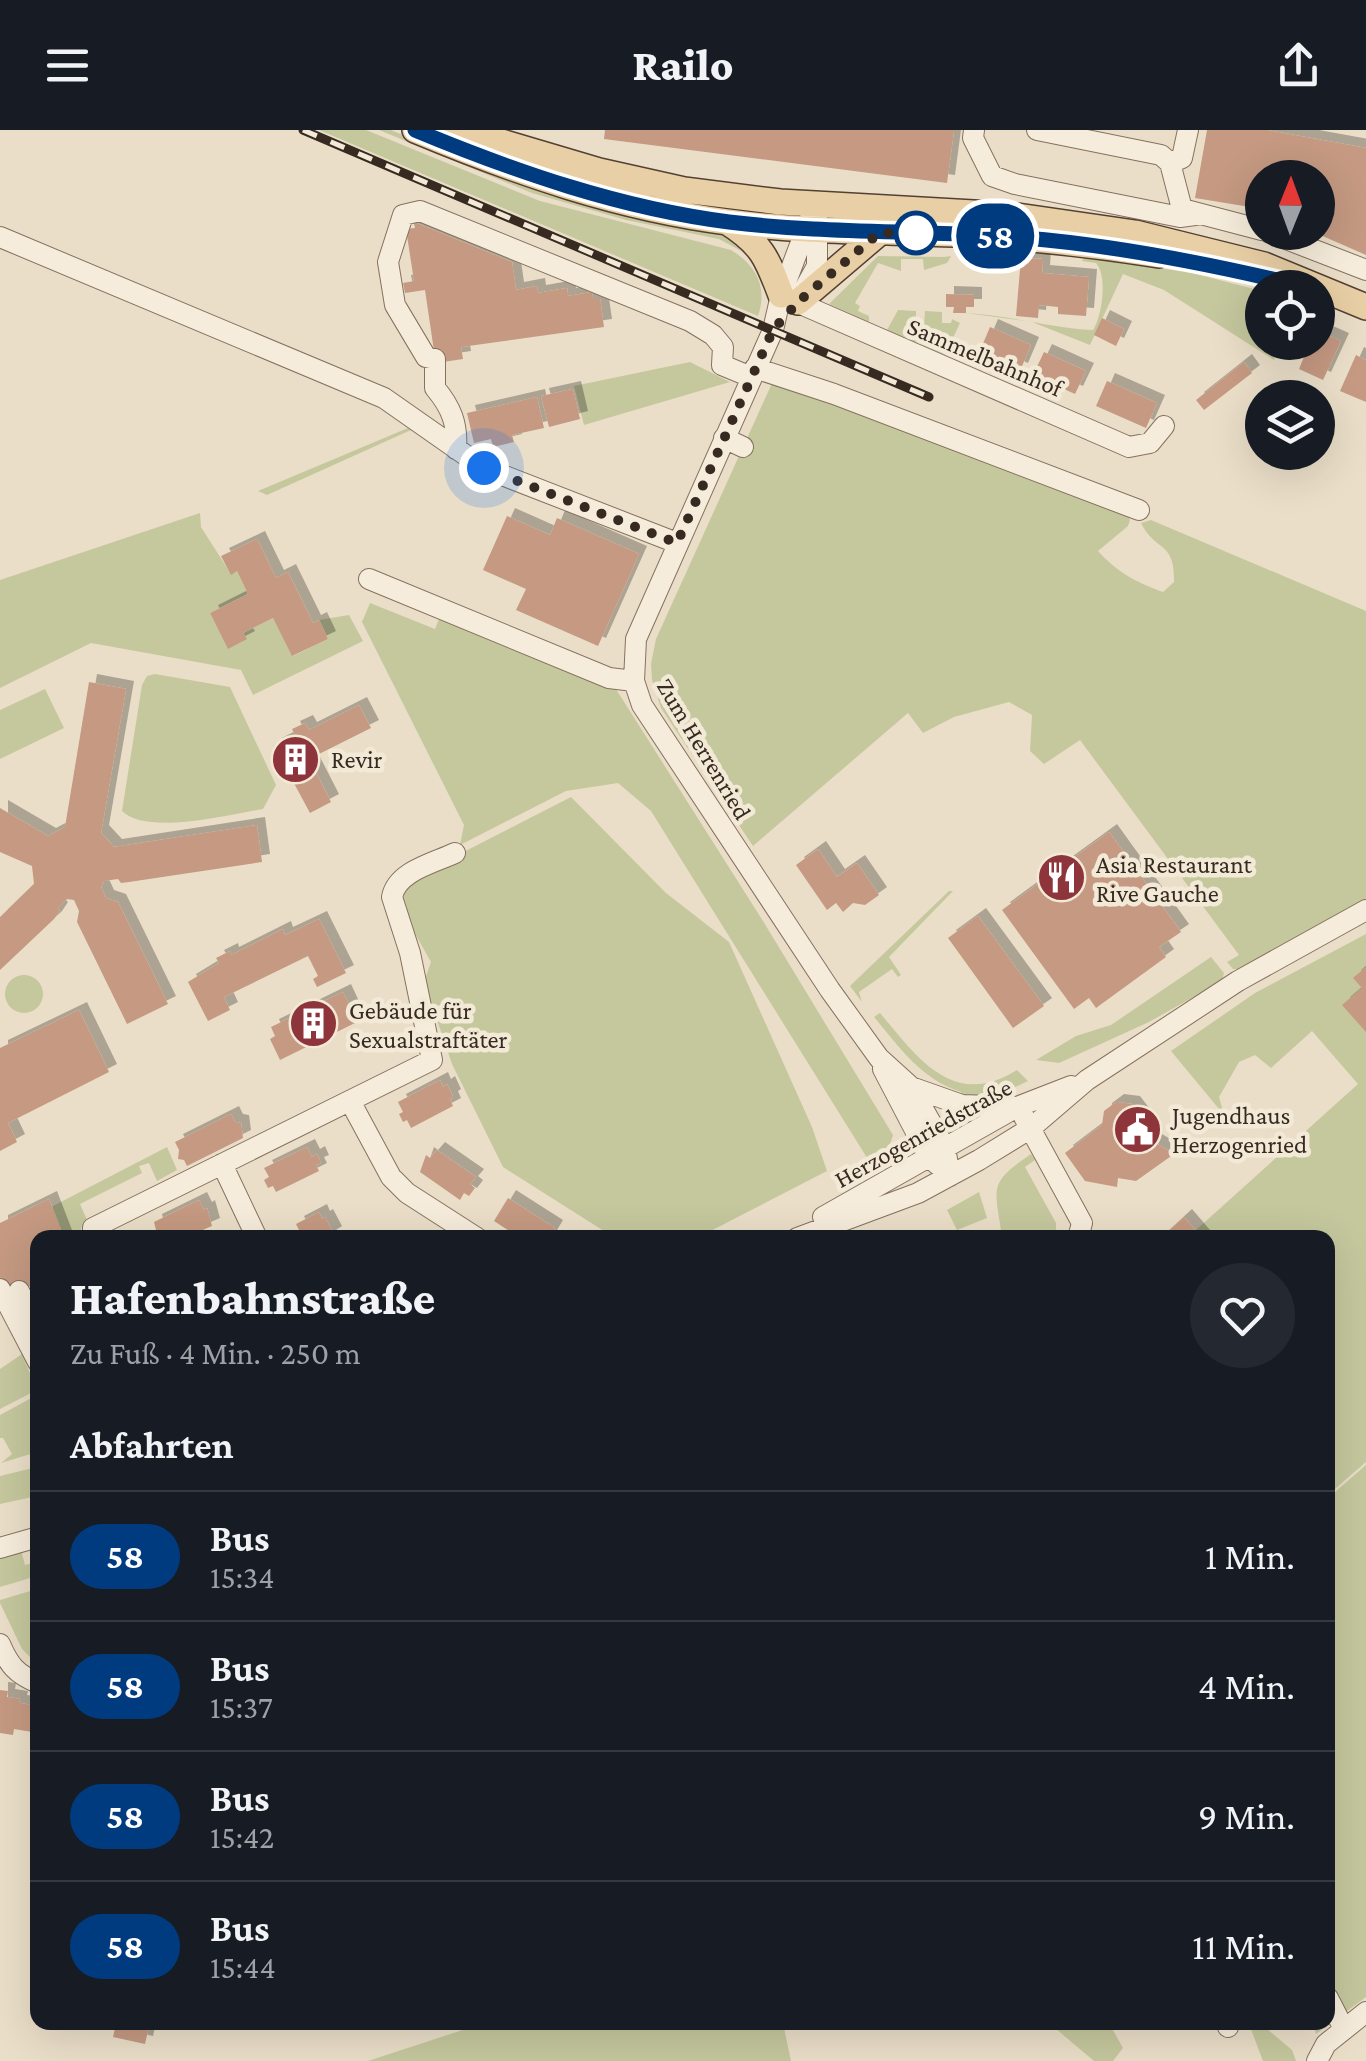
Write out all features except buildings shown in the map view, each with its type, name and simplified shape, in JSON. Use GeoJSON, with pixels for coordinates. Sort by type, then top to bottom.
{"type":"FeatureCollection","features":[{"type":"Feature","properties":{"kind":"main road"},"geometry":{"type":"LineString","coordinates":[[415,130],[577,190],[728,222],[1009,216],[1135,233],[1275,270]]}},
{"type":"Feature","properties":{"kind":"main road"},"geometry":{"type":"LineString","coordinates":[[461,130],[599,171],[879,233],[1073,242],[1192,260],[1245,272]]}},
{"type":"Feature","properties":{"kind":"main road"},"geometry":{"type":"LineString","coordinates":[[728,222],[750,236],[767,257],[789,298],[879,233]]}},
{"type":"Feature","properties":{"kind":"main road"},"geometry":{"type":"LineString","coordinates":[[1335,296],[1366,307]]}},
{"type":"Feature","properties":{"kind":"street"},"geometry":{"type":"LineString","coordinates":[[974,130],[973,138],[992,176],[1180,217],[1202,214]]}},
{"type":"Feature","properties":{"kind":"street"},"geometry":{"type":"LineString","coordinates":[[1038,130],[1151,151],[1170,163],[1182,210],[1245,226]]}},
{"type":"Feature","properties":{"kind":"street"},"geometry":{"type":"LineString","coordinates":[[1170,163],[1182,158],[1188,130]]}},
{"type":"Feature","properties":{"kind":"street"},"geometry":{"type":"LineString","coordinates":[[456,448],[458,428],[446,401],[435,388],[435,359],[426,357],[395,305],[388,262],[402,215],[420,211],[690,321],[713,335],[723,347],[722,365],[834,394],[1139,510]]}},
{"type":"Feature","properties":{"kind":"street","name":"Zum Herrenried"},"geometry":{"type":"LineString","coordinates":[[813,221],[818,266],[789,298],[752,373],[734,443],[677,543],[636,639],[634,681],[642,705],[700,780],[950,1176]]}},
{"type":"Feature","properties":{"kind":"street"},"geometry":{"type":"LineString","coordinates":[[0,237],[384,398],[484,468],[677,543]]}},
{"type":"Feature","properties":{"kind":"street"},"geometry":{"type":"LineString","coordinates":[[1314,250],[1366,270]]}},
{"type":"Feature","properties":{"kind":"street","name":"Sammelbahnhof"},"geometry":{"type":"LineString","coordinates":[[789,298],[1130,447],[1150,443],[1164,426]]}},
{"type":"Feature","properties":{"kind":"street"},"geometry":{"type":"LineString","coordinates":[[405,411],[435,388]]}},
{"type":"Feature","properties":{"kind":"street"},"geometry":{"type":"LineString","coordinates":[[369,579],[609,678],[634,681]]}},
{"type":"Feature","properties":{"kind":"street"},"geometry":{"type":"LineString","coordinates":[[93,1230],[432,1060],[410,953],[392,897],[394,887],[404,877],[455,853]]}},
{"type":"Feature","properties":{"kind":"street","name":"Herzogenriedstraße"},"geometry":{"type":"LineString","coordinates":[[819,1230],[918,1193],[950,1176],[1031,1128],[1086,1080],[1238,981],[1366,910]]}},
{"type":"Feature","properties":{"kind":"street","name":"Zum Herrenried"},"geometry":{"type":"LineString","coordinates":[[879,1058],[911,1087],[937,1152]]}},
{"type":"Feature","properties":{"kind":"street","name":"Herzogenriedstraße"},"geometry":{"type":"LineString","coordinates":[[802,1230],[1017,1107],[1086,1080]]}},
{"type":"Feature","properties":{"kind":"street"},"geometry":{"type":"LineString","coordinates":[[911,1087],[962,1105],[1017,1107],[1082,1223],[1080,1230]]}},
{"type":"Feature","properties":{"kind":"street"},"geometry":{"type":"LineString","coordinates":[[350,1101],[390,1177],[408,1194],[464,1230]]}},
{"type":"Feature","properties":{"kind":"street"},"geometry":{"type":"LineString","coordinates":[[222,1164],[253,1230]]}},
{"type":"Feature","properties":{"kind":"street"},"geometry":{"type":"LineString","coordinates":[[9,1290],[30,1324]]}},
{"type":"Feature","properties":{"kind":"street"},"geometry":{"type":"LineString","coordinates":[[0,1548],[30,1539]]}},
{"type":"Feature","properties":{"kind":"street"},"geometry":{"type":"LineString","coordinates":[[0,1644],[10,1666],[30,1679]]}},
{"type":"Feature","properties":{"kind":"street"},"geometry":{"type":"LineString","coordinates":[[1335,2012],[1344,2029]]}},
{"type":"Feature","properties":{"kind":"street"},"geometry":{"type":"LineString","coordinates":[[1318,2057],[1366,2012]]}},
{"type":"Feature","properties":{"kind":"green space"},"geometry":{"type":"Polygon","coordinates":[[[319,130],[366,130],[540,201],[731,250],[758,278],[762,296],[758,316],[319,130]]]}},
{"type":"Feature","properties":{"kind":"green space"},"geometry":{"type":"Polygon","coordinates":[[[379,130],[391,130],[461,160],[727,234],[749,255],[719,239],[626,220],[532,193],[379,130]]]}},
{"type":"Feature","properties":{"kind":"green space"},"geometry":{"type":"Polygon","coordinates":[[[878,256],[951,256],[947,263],[924,270],[923,259],[901,259],[901,271],[878,263],[855,303],[860,306],[858,311],[869,316],[869,322],[829,304],[878,256]]]}},
{"type":"Feature","properties":{"kind":"green space"},"geometry":{"type":"Polygon","coordinates":[[[1085,257],[1192,273],[1245,287],[1245,342],[1164,290],[1123,274],[1090,345],[1032,322],[1093,330],[1103,286],[1100,269],[1096,263],[1082,261],[1085,257]]]}},
{"type":"Feature","properties":{"kind":"green space"},"geometry":{"type":"Polygon","coordinates":[[[898,310],[916,311],[916,324],[924,324],[925,311],[942,312],[942,323],[951,323],[952,319],[960,323],[945,355],[887,330],[898,310]]]}},
{"type":"Feature","properties":{"kind":"green space"},"geometry":{"type":"Polygon","coordinates":[[[690,362],[730,382],[584,425],[574,386],[690,362]]]}},
{"type":"Feature","properties":{"kind":"green space"},"geometry":{"type":"Polygon","coordinates":[[[773,381],[1128,516],[1128,526],[1098,551],[1120,571],[1163,592],[1174,582],[1173,569],[1168,553],[1141,523],[1151,520],[1366,611],[1366,900],[1241,969],[1233,969],[1227,962],[1239,955],[1080,740],[1044,764],[1030,751],[1032,715],[1009,702],[954,717],[923,733],[908,713],[753,846],[661,708],[651,664],[656,639],[773,381]]]}},
{"type":"Feature","properties":{"kind":"green space"},"geometry":{"type":"Polygon","coordinates":[[[411,430],[267,495],[258,491],[411,430]]]}},
{"type":"Feature","properties":{"kind":"green space"},"geometry":{"type":"Polygon","coordinates":[[[200,513],[201,527],[231,574],[237,571],[248,594],[210,613],[228,648],[246,639],[243,633],[273,618],[293,656],[328,639],[319,620],[349,615],[363,641],[253,695],[241,670],[91,643],[0,688],[0,580],[200,513]]]}},
{"type":"Feature","properties":{"kind":"green space"},"geometry":{"type":"Polygon","coordinates":[[[370,603],[435,629],[441,614],[614,686],[893,1135],[888,1151],[869,1161],[651,811],[618,783],[566,791],[460,845],[464,825],[362,622],[370,603]]]}},
{"type":"Feature","properties":{"kind":"green space"},"geometry":{"type":"Polygon","coordinates":[[[155,674],[230,687],[276,785],[263,809],[169,823],[134,818],[122,811],[142,685],[147,676],[155,674]]]}},
{"type":"Feature","properties":{"kind":"green space"},"geometry":{"type":"Polygon","coordinates":[[[45,689],[64,728],[0,759],[0,710],[45,689]]]}},
{"type":"Feature","properties":{"kind":"green space"},"geometry":{"type":"Polygon","coordinates":[[[571,797],[666,893],[729,942],[812,1127],[827,1171],[713,1230],[602,1230],[503,1167],[452,1064],[424,982],[431,962],[397,902],[405,882],[571,797]]]}},
{"type":"Feature","properties":{"kind":"green space"},"geometry":{"type":"Polygon","coordinates":[[[953,891],[889,957],[901,975],[898,977],[892,969],[859,992],[862,1002],[850,986],[953,891]]]}},
{"type":"Feature","properties":{"kind":"green space"},"geometry":{"type":"Polygon","coordinates":[[[1366,934],[1366,1462],[1335,1489],[1335,1230],[1196,1230],[1358,1084],[1312,1031],[1271,1068],[1255,1055],[1239,1062],[1219,1097],[1224,1115],[1171,1051],[1255,993],[1366,934]]]}},
{"type":"Feature","properties":{"kind":"green space"},"geometry":{"type":"Polygon","coordinates":[[[1211,957],[1224,973],[1222,981],[1149,1022],[1059,1063],[1036,1060],[1076,1036],[1111,1025],[1211,957]]]}},
{"type":"Feature","properties":{"kind":"green space"},"geometry":{"type":"Polygon","coordinates":[[[24,975],[38,980],[43,994],[38,1008],[24,1013],[10,1008],[5,994],[10,980],[24,975]]]}},
{"type":"Feature","properties":{"kind":"green space"},"geometry":{"type":"Polygon","coordinates":[[[880,1013],[923,1061],[956,1081],[994,1081],[1017,1070],[1028,1081],[999,1095],[961,1098],[961,1092],[934,1079],[902,1051],[874,1017],[880,1013]]]}},
{"type":"Feature","properties":{"kind":"green space"},"geometry":{"type":"Polygon","coordinates":[[[167,1147],[177,1170],[157,1181],[149,1163],[139,1166],[142,1173],[80,1204],[87,1220],[81,1230],[60,1230],[51,1211],[53,1206],[167,1147]]]}},
{"type":"Feature","properties":{"kind":"green space"},"geometry":{"type":"Polygon","coordinates":[[[1031,1154],[1035,1160],[1025,1167],[1056,1223],[1056,1230],[1001,1230],[996,1197],[1007,1173],[1031,1154]]]}},
{"type":"Feature","properties":{"kind":"green space"},"geometry":{"type":"Polygon","coordinates":[[[979,1192],[987,1218],[957,1230],[947,1210],[979,1192]]]}},
{"type":"Feature","properties":{"kind":"green space"},"geometry":{"type":"Polygon","coordinates":[[[22,1354],[30,1373],[30,1394],[0,1409],[0,1369],[22,1354]]]}},
{"type":"Feature","properties":{"kind":"green space"},"geometry":{"type":"Polygon","coordinates":[[[30,1399],[30,1454],[1,1463],[12,1454],[0,1438],[0,1415],[30,1399]]]}},
{"type":"Feature","properties":{"kind":"green space"},"geometry":{"type":"Polygon","coordinates":[[[1366,1465],[1366,1997],[1335,2020],[1335,1492],[1366,1465]]]}},
{"type":"Feature","properties":{"kind":"green space"},"geometry":{"type":"Polygon","coordinates":[[[30,1469],[30,1498],[0,1504],[0,1476],[30,1469]]]}},
{"type":"Feature","properties":{"kind":"green space"},"geometry":{"type":"Polygon","coordinates":[[[21,1550],[25,1565],[30,1564],[30,1578],[0,1587],[0,1556],[21,1550]]]}},
{"type":"Feature","properties":{"kind":"green space"},"geometry":{"type":"Polygon","coordinates":[[[30,1591],[30,1657],[22,1649],[0,1600],[30,1591]]]}},
{"type":"Feature","properties":{"kind":"green space"},"geometry":{"type":"Polygon","coordinates":[[[463,2030],[784,2030],[791,2061],[368,2061],[463,2030]]]}},
{"type":"Feature","properties":{"kind":"green space"},"geometry":{"type":"Polygon","coordinates":[[[1057,2030],[1113,2030],[1123,2048],[1113,2061],[1094,2061],[1057,2030]]]}},
{"type":"Feature","properties":{"kind":"green space"},"geometry":{"type":"Polygon","coordinates":[[[1251,2030],[1268,2030],[1292,2050],[1296,2061],[1263,2061],[1251,2030]]]}},
{"type":"Feature","properties":{"kind":"railway"},"geometry":{"type":"LineString","coordinates":[[303,130],[929,397]]}},
{"type":"Feature","properties":{"kind":"bus line","name":"58"},"geometry":{"type":"LineString","coordinates":[[415,130],[577,190],[728,222],[1073,242],[1192,260],[1245,273]]}},
{"type":"Feature","properties":{"kind":"place","name":"Revir"},"geometry":{"type":"Point","coordinates":[296,759]}},
{"type":"Feature","properties":{"kind":"place","name":"Asia Restaurant Rive Gauche"},"geometry":{"type":"Point","coordinates":[1061,878]}},
{"type":"Feature","properties":{"kind":"place","name":"Gebäude für Sexualstraftäter"},"geometry":{"type":"Point","coordinates":[314,1024]}},
{"type":"Feature","properties":{"kind":"place","name":"Jugendhaus Herzogenried"},"geometry":{"type":"Point","coordinates":[1137,1129]}},
{"type":"Feature","properties":{"kind":"route"},"geometry":{"type":"LineString","coordinates":[[484,468],[677,543],[773,330],[798,302],[879,233],[916,233]]}}]}
